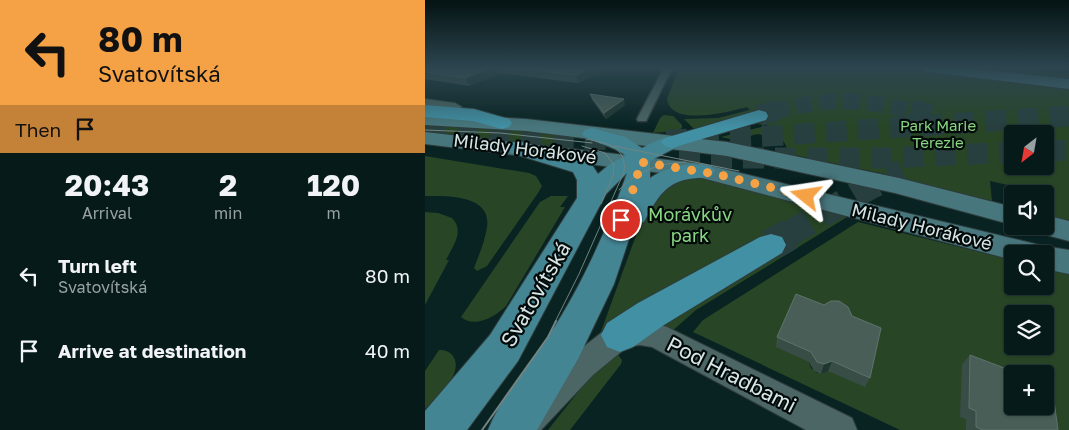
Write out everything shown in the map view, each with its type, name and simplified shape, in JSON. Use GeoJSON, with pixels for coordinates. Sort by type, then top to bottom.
{"type":"FeatureCollection","features":[{"type":"Feature","properties":{"kind":"highway"},"geometry":{"type":"LineString","coordinates":[[425,111],[479,116],[502,123]]}},
{"type":"Feature","properties":{"kind":"highway"},"geometry":{"type":"LineString","coordinates":[[672,142],[759,116]]}},
{"type":"Feature","properties":{"kind":"highway"},"geometry":{"type":"LineString","coordinates":[[621,335],[651,314],[771,246]]}},
{"type":"Feature","properties":{"kind":"main road","name":"Milady Horákové"},"geometry":{"type":"LineString","coordinates":[[425,119],[502,123],[727,149],[907,188],[1004,214]]}},
{"type":"Feature","properties":{"kind":"main road"},"geometry":{"type":"LineString","coordinates":[[592,134],[623,144],[636,152],[636,182],[597,284]]}},
{"type":"Feature","properties":{"kind":"main road","name":"Milady Horákové"},"geometry":{"type":"LineString","coordinates":[[425,138],[636,160],[703,171],[1004,247]]}},
{"type":"Feature","properties":{"kind":"main road","name":"Svatovítská"},"geometry":{"type":"LineString","coordinates":[[439,430],[504,348],[590,197],[609,176],[672,142]]}},
{"type":"Feature","properties":{"kind":"main road"},"geometry":{"type":"LineString","coordinates":[[519,148],[582,167],[589,180],[590,197]]}},
{"type":"Feature","properties":{"kind":"main road"},"geometry":{"type":"LineString","coordinates":[[511,430],[564,346],[643,198],[650,189],[668,177],[703,171]]}},
{"type":"Feature","properties":{"kind":"main road"},"geometry":{"type":"LineString","coordinates":[[1054,227],[1069,231]]}},
{"type":"Feature","properties":{"kind":"main road"},"geometry":{"type":"LineString","coordinates":[[1054,258],[1069,262]]}},
{"type":"Feature","properties":{"kind":"street"},"geometry":{"type":"LineString","coordinates":[[642,119],[658,88]]}},
{"type":"Feature","properties":{"kind":"street"},"geometry":{"type":"LineString","coordinates":[[425,103],[455,107]]}},
{"type":"Feature","properties":{"kind":"street","name":"Pod Hradbami"},"geometry":{"type":"LineString","coordinates":[[621,335],[640,332],[657,336],[840,430]]}},
{"type":"Feature","properties":{"kind":"street"},"geometry":{"type":"LineString","coordinates":[[517,430],[583,365],[621,335]]}},
{"type":"Feature","properties":{"kind":"green space","name":"Park Marie Terezie"},"geometry":{"type":"Polygon","coordinates":[[[671,88],[1069,88],[1069,221],[1054,217],[1054,185],[1008,185],[990,181],[992,201],[880,173],[790,154],[778,133],[769,126],[757,124],[766,121],[752,112],[694,129],[684,119],[718,118],[750,110],[747,107],[716,114],[690,115],[679,113],[671,108],[667,99],[671,88]]]}},
{"type":"Feature","properties":{"kind":"green space"},"geometry":{"type":"Polygon","coordinates":[[[664,115],[673,116],[682,125],[682,128],[676,131],[653,133],[660,118],[664,115]]]}},
{"type":"Feature","properties":{"kind":"green space"},"geometry":{"type":"Polygon","coordinates":[[[425,122],[567,134],[551,147],[425,134],[425,122]]]}},
{"type":"Feature","properties":{"kind":"green space"},"geometry":{"type":"Polygon","coordinates":[[[761,127],[773,133],[776,145],[763,145],[767,139],[758,134],[749,137],[744,142],[721,137],[761,127]]]}},
{"type":"Feature","properties":{"kind":"green space"},"geometry":{"type":"Polygon","coordinates":[[[425,156],[529,173],[536,176],[542,186],[487,266],[477,271],[474,268],[487,227],[487,216],[482,208],[465,199],[425,196],[425,156]]]}},
{"type":"Feature","properties":{"kind":"green space","name":"Morávkův park"},"geometry":{"type":"Polygon","coordinates":[[[700,178],[852,214],[696,310],[671,332],[662,324],[778,252],[761,236],[706,267],[600,334],[646,208],[675,179],[700,178]]]}},
{"type":"Feature","properties":{"kind":"green space"},"geometry":{"type":"Polygon","coordinates":[[[551,196],[568,196],[560,207],[565,207],[506,306],[497,314],[485,320],[473,322],[461,317],[540,202],[551,196]]]}},
{"type":"Feature","properties":{"kind":"green space"},"geometry":{"type":"Polygon","coordinates":[[[425,212],[438,213],[452,218],[458,228],[458,233],[457,239],[446,260],[449,260],[425,305],[425,212]]]}},
{"type":"Feature","properties":{"kind":"green space"},"geometry":{"type":"Polygon","coordinates":[[[858,222],[1004,258],[1004,295],[1054,295],[1054,270],[1069,274],[1069,430],[1044,430],[1044,415],[1054,415],[1054,365],[1004,365],[1004,383],[966,419],[966,430],[900,430],[693,332],[703,320],[858,222]],[[877,338],[809,362],[811,368],[817,373],[824,373],[877,338]]]}},
{"type":"Feature","properties":{"kind":"green space"},"geometry":{"type":"Polygon","coordinates":[[[439,350],[447,351],[453,356],[456,363],[455,370],[448,385],[425,409],[425,371],[439,350]]]}},
{"type":"Feature","properties":{"kind":"green space"},"geometry":{"type":"Polygon","coordinates":[[[616,352],[622,360],[621,364],[570,430],[548,430],[582,387],[616,352]]]}},
{"type":"Feature","properties":{"kind":"building"},"geometry":{"type":"Polygon","coordinates":[[[590,94],[624,99],[604,113],[590,94]]]}},
{"type":"Feature","properties":{"kind":"building"},"geometry":{"type":"Polygon","coordinates":[[[796,294],[824,305],[831,301],[839,301],[848,307],[852,316],[881,328],[870,378],[832,361],[824,364],[817,362],[811,352],[777,337],[796,294]]]}},
{"type":"Feature","properties":{"kind":"building"},"geometry":{"type":"Polygon","coordinates":[[[970,355],[1004,368],[1004,415],[1054,415],[1054,401],[1058,430],[983,430],[976,427],[976,411],[969,408],[970,355]]]}},
{"type":"Feature","properties":{"kind":"tunnel"},"geometry":{"type":"LineString","coordinates":[[773,112],[811,103],[845,101],[879,104],[917,112]]}},
{"type":"Feature","properties":{"kind":"tunnel"},"geometry":{"type":"LineString","coordinates":[[759,116],[778,110]]}},
{"type":"Feature","properties":{"kind":"tunnel"},"geometry":{"type":"LineString","coordinates":[[911,110],[933,115]]}},
{"type":"Feature","properties":{"kind":"tunnel"},"geometry":{"type":"LineString","coordinates":[[666,140],[767,136],[1069,116]]}},
{"type":"Feature","properties":{"kind":"tunnel"},"geometry":{"type":"LineString","coordinates":[[425,133],[623,140]]}},
{"type":"Feature","properties":{"kind":"tunnel"},"geometry":{"type":"LineString","coordinates":[[1054,151],[1069,150]]}},
{"type":"Feature","properties":{"kind":"tunnel"},"geometry":{"type":"LineString","coordinates":[[679,158],[890,158],[1004,152]]}},
{"type":"Feature","properties":{"kind":"tunnel"},"geometry":{"type":"LineString","coordinates":[[787,235],[871,186],[903,172]]}},
{"type":"Feature","properties":{"kind":"tunnel"},"geometry":{"type":"LineString","coordinates":[[771,245],[790,234]]}},
{"type":"Feature","properties":{"kind":"tram line"},"geometry":{"type":"LineString","coordinates":[[425,130],[500,133],[592,143]]}},
{"type":"Feature","properties":{"kind":"tram line"},"geometry":{"type":"LineString","coordinates":[[555,322],[579,274],[624,172],[624,163],[619,151],[608,144],[586,139]]}},
{"type":"Feature","properties":{"kind":"tram line"},"geometry":{"type":"LineString","coordinates":[[582,146],[605,153],[614,165],[613,176],[601,204]]}},
{"type":"Feature","properties":{"kind":"tram line"},"geometry":{"type":"LineString","coordinates":[[614,146],[739,171]]}},
{"type":"Feature","properties":{"kind":"tram line"},"geometry":{"type":"LineString","coordinates":[[619,190],[633,178],[649,169],[667,164],[686,162]]}},
{"type":"Feature","properties":{"kind":"tram line"},"geometry":{"type":"LineString","coordinates":[[482,430],[548,337],[556,321]]}},
{"type":"Feature","properties":{"kind":"route"},"geometry":{"type":"LineString","coordinates":[[621,220],[641,167],[640,162],[703,171],[806,196]]}}]}
